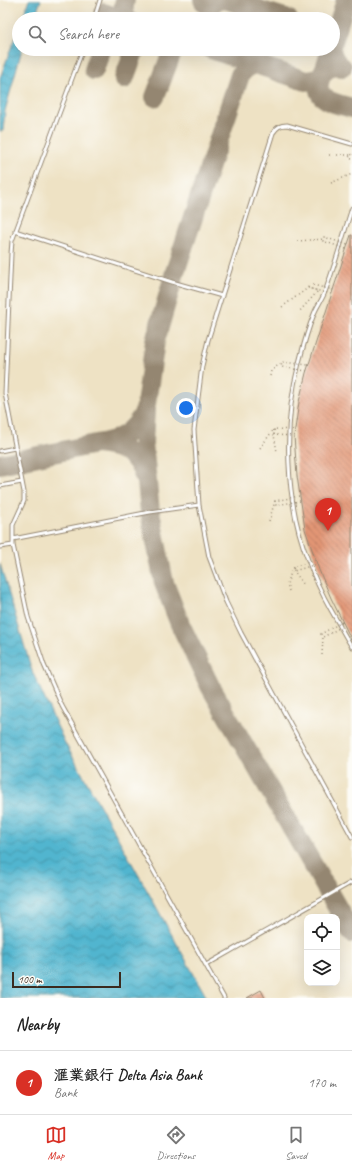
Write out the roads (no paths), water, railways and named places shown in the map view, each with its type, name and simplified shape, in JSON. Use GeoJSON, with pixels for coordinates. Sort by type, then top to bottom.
{"type":"FeatureCollection","features":[{"type":"Feature","properties":{"kind":"lane"},"geometry":{"type":"LineString","coordinates":[[96,12],[100,0]]}},
{"type":"Feature","properties":{"kind":"lane"},"geometry":{"type":"LineString","coordinates":[[80,56],[15,231],[10,254],[5,393],[22,482],[24,501],[13,525],[13,545],[28,617],[44,665],[62,706],[224,998]]}},
{"type":"Feature","properties":{"kind":"lane"},"geometry":{"type":"LineString","coordinates":[[352,144],[294,126],[282,125],[277,128],[270,142],[208,340],[202,366],[194,430],[199,505],[208,557],[226,602],[241,633],[352,837]]}},
{"type":"Feature","properties":{"kind":"lane"},"geometry":{"type":"LineString","coordinates":[[352,208],[324,294],[314,314],[299,363],[292,397],[289,444],[289,465],[292,495],[307,560],[323,594],[352,647]]}},
{"type":"Feature","properties":{"kind":"lane"},"geometry":{"type":"LineString","coordinates":[[15,231],[172,282],[222,296]]}},
{"type":"Feature","properties":{"kind":"lane"},"geometry":{"type":"LineString","coordinates":[[0,451],[15,448]]}},
{"type":"Feature","properties":{"kind":"lane"},"geometry":{"type":"LineString","coordinates":[[0,486],[22,482]]}},
{"type":"Feature","properties":{"kind":"lane"},"geometry":{"type":"LineString","coordinates":[[13,539],[150,512],[199,505]]}},
{"type":"Feature","properties":{"kind":"lane"},"geometry":{"type":"LineString","coordinates":[[0,547],[13,545]]}},
{"type":"Feature","properties":{"kind":"lane"},"geometry":{"type":"LineString","coordinates":[[206,965],[352,882]]}},
{"type":"Feature","properties":{"kind":"water"},"geometry":{"type":"Polygon","coordinates":[[[29,0],[41,0],[37,12],[25,12],[29,0]]]}},
{"type":"Feature","properties":{"kind":"water"},"geometry":{"type":"Polygon","coordinates":[[[12,45],[12,56],[20,56],[5,111],[3,131],[0,131],[0,78],[12,45]]]}},
{"type":"Feature","properties":{"kind":"water"},"geometry":{"type":"Polygon","coordinates":[[[0,564],[32,671],[64,741],[207,998],[0,998],[0,564]]]}},
{"type":"Feature","properties":{"kind":"place","name":"滙業銀行 Delta Asia Bank"},"geometry":{"type":"Point","coordinates":[328,531]}}]}
